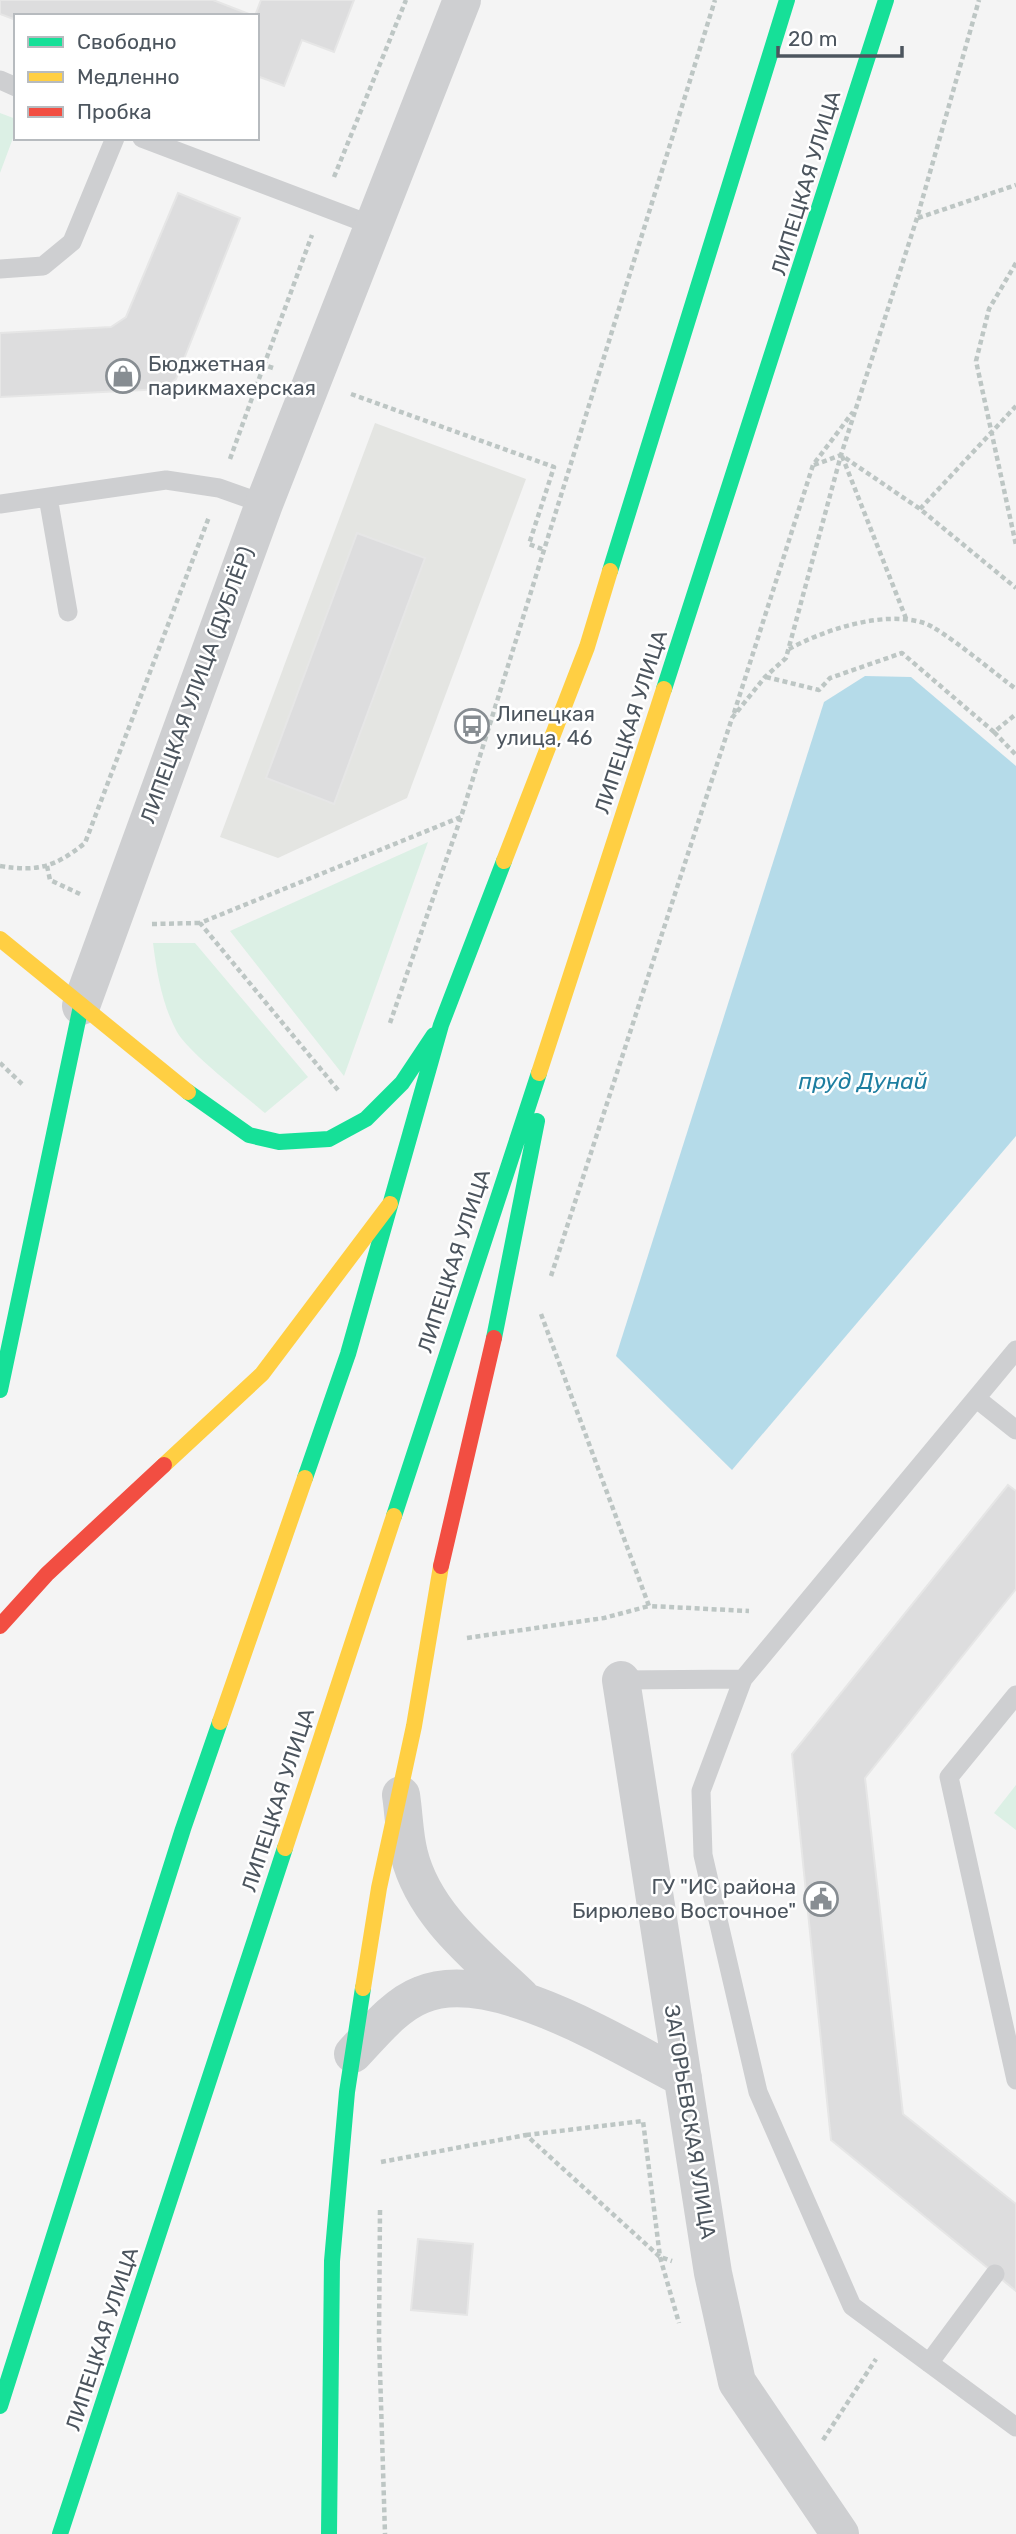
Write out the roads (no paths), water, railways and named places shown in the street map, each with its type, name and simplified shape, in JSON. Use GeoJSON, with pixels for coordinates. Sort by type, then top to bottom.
{"type":"FeatureCollection","features":[{"type":"Feature","properties":{"kind":"main road"},"geometry":{"type":"LineString","coordinates":[[0,2406],[183,1829],[348,1354],[441,1024],[587,647],[787,0]]}},
{"type":"Feature","properties":{"kind":"main road","name":"ЛИПЕЦКАЯ УЛИЦА"},"geometry":{"type":"LineString","coordinates":[[60,2534],[787,315],[886,0]]}},
{"type":"Feature","properties":{"kind":"main road"},"geometry":{"type":"LineString","coordinates":[[0,939],[230,1122],[249,1135],[279,1142],[329,1139],[366,1119],[402,1083],[441,1024]]}},
{"type":"Feature","properties":{"kind":"main road","name":"ЛИПЕЦКАЯ УЛИЦА (ДУБЛЁР)"},"geometry":{"type":"LineString","coordinates":[[0,1390],[81,1006]]}},
{"type":"Feature","properties":{"kind":"main road"},"geometry":{"type":"LineString","coordinates":[[329,2534],[332,2261],[353,2054],[379,1888],[436,1589],[487,1373],[557,1014]]}},
{"type":"Feature","properties":{"kind":"main road"},"geometry":{"type":"LineString","coordinates":[[0,1626],[47,1574],[262,1374],[391,1202]]}},
{"type":"Feature","properties":{"kind":"street","name":"ЛИПЕЦКАЯ УЛИЦА (ДУБЛЁР)"},"geometry":{"type":"LineString","coordinates":[[81,1006],[264,504],[462,0]]}},
{"type":"Feature","properties":{"kind":"street","name":"ЗАГОРЬЕВСКАЯ УЛИЦА"},"geometry":{"type":"LineString","coordinates":[[621,1680],[713,2273],[737,2382],[840,2534]]}},
{"type":"Feature","properties":{"kind":"street"},"geometry":{"type":"LineString","coordinates":[[400,1787],[409,1855],[431,1906],[473,1952],[523,1998]]}},
{"type":"Feature","properties":{"kind":"street"},"geometry":{"type":"LineString","coordinates":[[353,2054],[384,2021],[421,1994],[472,1987],[523,1998],[683,2078]]}},
{"type":"Feature","properties":{"kind":"lane"},"geometry":{"type":"LineString","coordinates":[[0,269],[43,266],[72,242],[114,140]]}},
{"type":"Feature","properties":{"kind":"lane"},"geometry":{"type":"LineString","coordinates":[[147,140],[374,226]]}},
{"type":"Feature","properties":{"kind":"lane"},"geometry":{"type":"LineString","coordinates":[[0,504],[166,480],[219,488],[264,504]]}},
{"type":"Feature","properties":{"kind":"lane"},"geometry":{"type":"LineString","coordinates":[[48,497],[68,612]]}},
{"type":"Feature","properties":{"kind":"lane"},"geometry":{"type":"LineString","coordinates":[[1016,1350],[743,1679],[701,1791],[703,1855],[758,2092],[852,2305],[1016,2427]]}},
{"type":"Feature","properties":{"kind":"lane"},"geometry":{"type":"LineString","coordinates":[[977,1399],[1016,1430]]}},
{"type":"Feature","properties":{"kind":"lane"},"geometry":{"type":"LineString","coordinates":[[621,1680],[743,1679]]}},
{"type":"Feature","properties":{"kind":"lane"},"geometry":{"type":"LineString","coordinates":[[1016,1695],[949,1777],[1016,2080]]}},
{"type":"Feature","properties":{"kind":"lane"},"geometry":{"type":"LineString","coordinates":[[929,2363],[995,2274]]}},
{"type":"Feature","properties":{"kind":"water","name":"пруд Дунай"},"geometry":{"type":"Polygon","coordinates":[[[865,676],[911,677],[1016,766],[1016,1136],[732,1470],[616,1356],[824,702],[865,676]]]}},
{"type":"Feature","properties":{"kind":"place","name":"Бюджетная парикмахерская"},"geometry":{"type":"Point","coordinates":[123,376]}},
{"type":"Feature","properties":{"kind":"place","name":"Липецкая улица, 46"},"geometry":{"type":"Point","coordinates":[472,726]}},
{"type":"Feature","properties":{"kind":"place","name":"ГУ \"ИС района Бирюлево Восточное\""},"geometry":{"type":"Point","coordinates":[821,1899]}}]}
